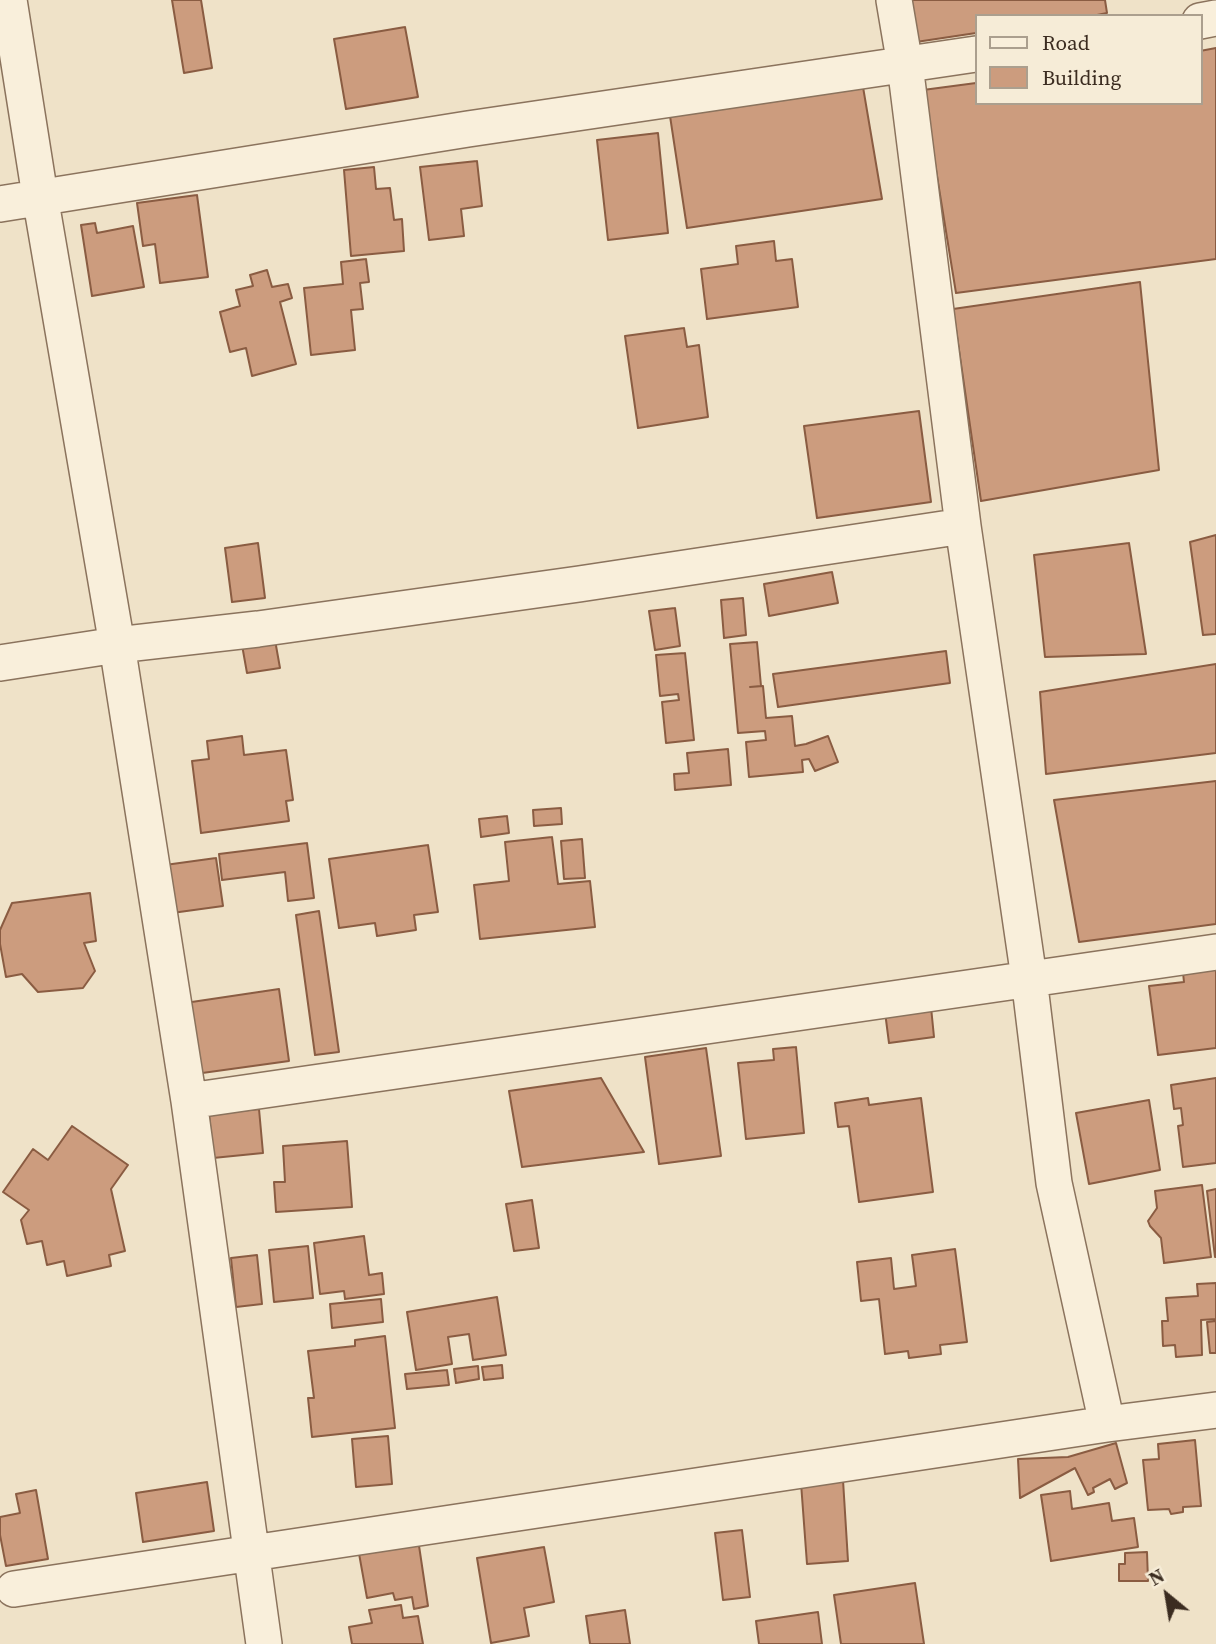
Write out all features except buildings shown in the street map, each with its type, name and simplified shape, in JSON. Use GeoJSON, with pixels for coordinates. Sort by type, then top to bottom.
{"type":"FeatureCollection","features":[{"type":"Feature","properties":{"kind":"street"},"geometry":{"type":"LineString","coordinates":[[9,0],[117,645],[189,1101],[264,1644]]}},
{"type":"Feature","properties":{"kind":"street"},"geometry":{"type":"LineString","coordinates":[[894,0],[905,65],[963,526],[1029,978],[1054,1183],[1107,1424]]}},
{"type":"Feature","properties":{"kind":"street"},"geometry":{"type":"LineString","coordinates":[[0,204],[468,129],[974,54]]}},
{"type":"Feature","properties":{"kind":"street"},"geometry":{"type":"LineString","coordinates":[[0,663],[552,588],[963,526]]}},
{"type":"Feature","properties":{"kind":"street"},"geometry":{"type":"LineString","coordinates":[[189,1101],[1216,952]]}},
{"type":"Feature","properties":{"kind":"street"},"geometry":{"type":"LineString","coordinates":[[14,1588],[1107,1424],[1216,1410]]}}]}
